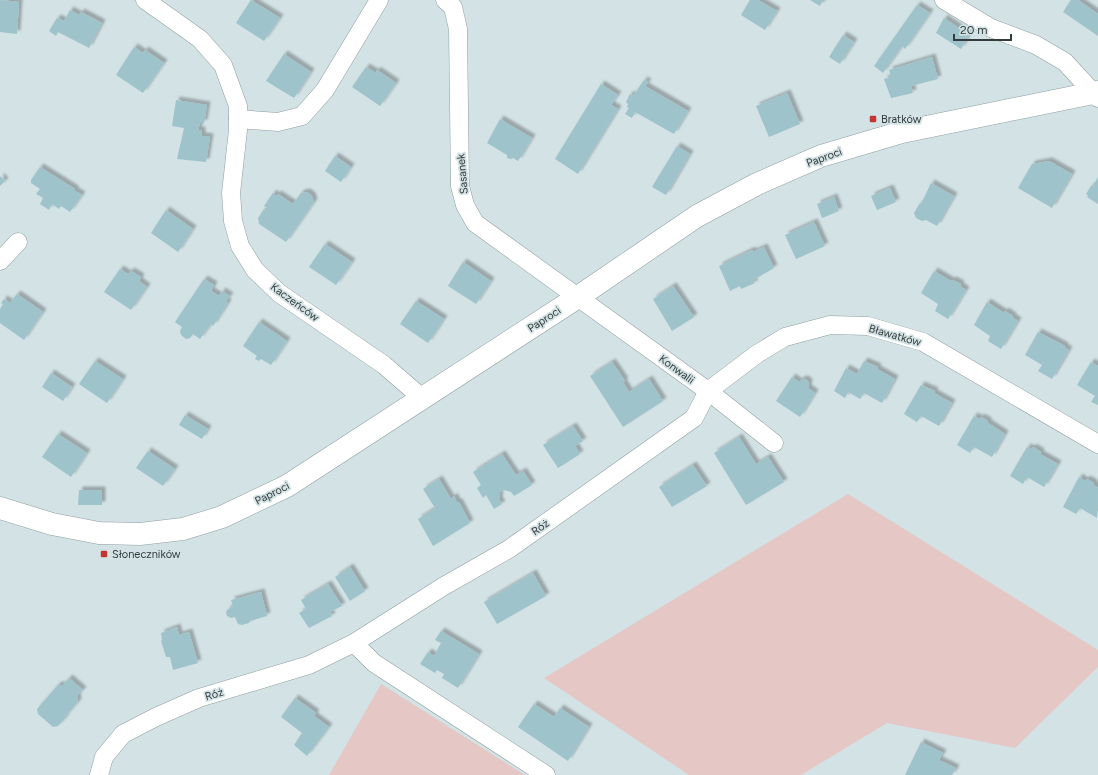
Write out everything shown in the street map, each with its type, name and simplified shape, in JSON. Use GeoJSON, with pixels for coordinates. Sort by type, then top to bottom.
{"type":"FeatureCollection","features":[{"type":"Feature","properties":{"kind":"street","name":"Kaczeńców"},"geometry":{"type":"LineString","coordinates":[[145,0],[200,39],[223,65],[238,106],[231,193],[233,221],[240,246],[255,270],[279,293],[384,364],[422,398]]}},
{"type":"Feature","properties":{"kind":"street"},"geometry":{"type":"LineString","coordinates":[[238,119],[278,122],[302,116],[326,90],[379,0]]}},
{"type":"Feature","properties":{"kind":"street","name":"Sasanek"},"geometry":{"type":"LineString","coordinates":[[445,0],[453,7],[458,29],[460,186],[465,205],[475,223],[578,297]]}},
{"type":"Feature","properties":{"kind":"street"},"geometry":{"type":"LineString","coordinates":[[944,0],[991,28],[1036,45],[1065,62],[1096,94]]}},
{"type":"Feature","properties":{"kind":"street","name":"Paproci"},"geometry":{"type":"LineString","coordinates":[[0,508],[52,524],[99,533],[140,534],[183,529],[222,518],[287,486],[578,297],[697,216],[757,184],[821,156],[902,132],[1096,94]]}},
{"type":"Feature","properties":{"kind":"street"},"geometry":{"type":"LineString","coordinates":[[0,260],[18,242]]}},
{"type":"Feature","properties":{"kind":"street","name":"Konwalii"},"geometry":{"type":"LineString","coordinates":[[578,297],[708,391],[774,443]]}},
{"type":"Feature","properties":{"kind":"street","name":"Bławatków"},"geometry":{"type":"LineString","coordinates":[[708,391],[757,354],[785,337],[830,325],[868,326],[923,342],[1098,444]]}},
{"type":"Feature","properties":{"kind":"street","name":"Róż"},"geometry":{"type":"LineString","coordinates":[[99,775],[104,757],[122,734],[199,698],[309,665],[354,644],[444,586],[509,549],[694,418],[708,391]]}},
{"type":"Feature","properties":{"kind":"street"},"geometry":{"type":"LineString","coordinates":[[354,644],[374,663],[546,775]]}},
{"type":"Feature","properties":{"kind":"shaded area"},"geometry":{"type":"Polygon","coordinates":[[[848,494],[1098,650],[1098,667],[1015,748],[887,723],[801,775],[689,775],[544,678],[848,494]]]}},
{"type":"Feature","properties":{"kind":"shaded area"},"geometry":{"type":"Polygon","coordinates":[[[381,684],[525,775],[329,775],[381,684]]]}},
{"type":"Feature","properties":{"kind":"building"},"geometry":{"type":"Polygon","coordinates":[[[0,0],[19,2],[17,34],[0,32],[0,0]]]}},
{"type":"Feature","properties":{"kind":"building"},"geometry":{"type":"Polygon","coordinates":[[[251,0],[280,18],[264,41],[236,23],[251,0]]]}},
{"type":"Feature","properties":{"kind":"building"},"geometry":{"type":"Polygon","coordinates":[[[750,0],[758,0],[777,11],[765,30],[741,15],[750,0]]]}},
{"type":"Feature","properties":{"kind":"building"},"geometry":{"type":"Polygon","coordinates":[[[810,0],[823,0],[820,6],[810,0]]]}},
{"type":"Feature","properties":{"kind":"building"},"geometry":{"type":"Polygon","coordinates":[[[1071,0],[1078,0],[1098,14],[1098,36],[1063,12],[1071,0]]]}},
{"type":"Feature","properties":{"kind":"building"},"geometry":{"type":"Polygon","coordinates":[[[917,5],[930,13],[905,49],[902,46],[883,73],[874,66],[917,5]]]}},
{"type":"Feature","properties":{"kind":"building"},"geometry":{"type":"Polygon","coordinates":[[[70,10],[79,15],[81,12],[102,23],[89,48],[58,32],[56,36],[49,31],[57,18],[64,21],[70,10]]]}},
{"type":"Feature","properties":{"kind":"building"},"geometry":{"type":"Polygon","coordinates":[[[944,18],[969,35],[961,49],[936,33],[944,18]]]}},
{"type":"Feature","properties":{"kind":"building"},"geometry":{"type":"Polygon","coordinates":[[[843,35],[854,42],[840,64],[829,57],[843,35]]]}},
{"type":"Feature","properties":{"kind":"building"},"geometry":{"type":"Polygon","coordinates":[[[134,47],[143,53],[145,50],[164,63],[143,93],[116,75],[134,47]]]}},
{"type":"Feature","properties":{"kind":"building"},"geometry":{"type":"Polygon","coordinates":[[[284,54],[311,72],[294,98],[266,81],[284,54]]]}},
{"type":"Feature","properties":{"kind":"building"},"geometry":{"type":"Polygon","coordinates":[[[932,57],[938,79],[911,86],[913,93],[891,98],[884,79],[891,77],[889,70],[932,57]]]}},
{"type":"Feature","properties":{"kind":"building"},"geometry":{"type":"Polygon","coordinates":[[[366,67],[376,73],[377,70],[396,83],[380,106],[352,87],[366,67]]]}},
{"type":"Feature","properties":{"kind":"building"},"geometry":{"type":"Polygon","coordinates":[[[644,80],[648,82],[645,86],[688,111],[674,134],[635,112],[632,118],[625,114],[629,108],[627,107],[628,104],[626,102],[630,94],[633,96],[644,80]]]}},
{"type":"Feature","properties":{"kind":"building"},"geometry":{"type":"Polygon","coordinates":[[[601,84],[618,95],[611,105],[618,109],[578,174],[555,159],[601,84]]]}},
{"type":"Feature","properties":{"kind":"building"},"geometry":{"type":"Polygon","coordinates":[[[787,93],[800,124],[769,137],[756,106],[787,93]]]}},
{"type":"Feature","properties":{"kind":"building"},"geometry":{"type":"Polygon","coordinates":[[[176,100],[207,105],[204,123],[200,123],[198,130],[202,130],[202,136],[210,137],[206,162],[177,159],[184,128],[172,126],[176,100]]]}},
{"type":"Feature","properties":{"kind":"building"},"geometry":{"type":"Polygon","coordinates":[[[500,119],[532,138],[518,161],[513,158],[507,158],[507,155],[487,143],[500,119]]]}},
{"type":"Feature","properties":{"kind":"building"},"geometry":{"type":"Polygon","coordinates":[[[677,146],[690,154],[666,195],[652,187],[677,146]]]}},
{"type":"Feature","properties":{"kind":"building"},"geometry":{"type":"Polygon","coordinates":[[[335,156],[351,167],[341,182],[325,171],[335,156]]]}},
{"type":"Feature","properties":{"kind":"building"},"geometry":{"type":"Polygon","coordinates":[[[1049,161],[1072,174],[1052,208],[1018,188],[1032,164],[1049,161]]]}},
{"type":"Feature","properties":{"kind":"building"},"geometry":{"type":"Polygon","coordinates":[[[40,167],[82,195],[70,212],[61,206],[59,209],[52,204],[49,210],[40,204],[43,198],[36,194],[40,189],[31,183],[31,180],[40,167]]]}},
{"type":"Feature","properties":{"kind":"building"},"geometry":{"type":"Polygon","coordinates":[[[0,176],[5,181],[0,186],[0,176]]]}},
{"type":"Feature","properties":{"kind":"building"},"geometry":{"type":"Polygon","coordinates":[[[1098,177],[1098,204],[1087,197],[1088,195],[1086,194],[1098,177]]]}},
{"type":"Feature","properties":{"kind":"building"},"geometry":{"type":"Polygon","coordinates":[[[931,183],[954,196],[937,226],[926,220],[922,221],[916,218],[914,213],[920,203],[921,204],[931,183]]]}},
{"type":"Feature","properties":{"kind":"building"},"geometry":{"type":"Polygon","coordinates":[[[890,188],[896,202],[877,210],[871,196],[890,188]]]}},
{"type":"Feature","properties":{"kind":"building"},"geometry":{"type":"Polygon","coordinates":[[[307,192],[312,196],[314,202],[286,242],[259,224],[258,218],[264,209],[266,211],[268,208],[264,206],[273,193],[276,196],[278,194],[293,204],[301,193],[307,192]]]}},
{"type":"Feature","properties":{"kind":"building"},"geometry":{"type":"Polygon","coordinates":[[[834,197],[839,211],[822,218],[817,204],[834,197]]]}},
{"type":"Feature","properties":{"kind":"building"},"geometry":{"type":"Polygon","coordinates":[[[166,210],[193,229],[178,252],[151,233],[166,210]]]}},
{"type":"Feature","properties":{"kind":"building"},"geometry":{"type":"Polygon","coordinates":[[[814,222],[825,246],[796,259],[785,235],[814,222]]]}},
{"type":"Feature","properties":{"kind":"building"},"geometry":{"type":"Polygon","coordinates":[[[325,244],[352,262],[336,285],[309,267],[325,244]]]}},
{"type":"Feature","properties":{"kind":"building"},"geometry":{"type":"Polygon","coordinates":[[[764,247],[774,268],[753,280],[755,283],[741,289],[740,286],[730,291],[719,266],[752,250],[753,252],[764,247]]]}},
{"type":"Feature","properties":{"kind":"building"},"geometry":{"type":"Polygon","coordinates":[[[463,262],[491,281],[476,304],[448,286],[463,262]]]}},
{"type":"Feature","properties":{"kind":"building"},"geometry":{"type":"Polygon","coordinates":[[[120,269],[128,274],[131,271],[141,277],[139,281],[147,287],[131,310],[104,292],[120,269]]]}},
{"type":"Feature","properties":{"kind":"building"},"geometry":{"type":"Polygon","coordinates":[[[934,271],[951,281],[953,280],[961,284],[960,286],[966,290],[948,319],[935,311],[938,304],[921,293],[934,271]]]}},
{"type":"Feature","properties":{"kind":"building"},"geometry":{"type":"Polygon","coordinates":[[[204,279],[214,285],[211,291],[219,296],[222,291],[230,296],[226,301],[228,303],[213,326],[211,324],[200,339],[193,334],[190,338],[186,339],[181,335],[180,331],[182,327],[175,322],[204,279]]]}},
{"type":"Feature","properties":{"kind":"building"},"geometry":{"type":"Polygon","coordinates":[[[673,286],[694,317],[672,331],[653,299],[673,286]]]}},
{"type":"Feature","properties":{"kind":"building"},"geometry":{"type":"Polygon","coordinates":[[[17,294],[43,312],[24,340],[0,323],[0,309],[3,304],[1,303],[4,299],[10,303],[17,294]]]}},
{"type":"Feature","properties":{"kind":"building"},"geometry":{"type":"Polygon","coordinates":[[[416,301],[444,319],[428,343],[400,324],[416,301]]]}},
{"type":"Feature","properties":{"kind":"building"},"geometry":{"type":"Polygon","coordinates":[[[987,302],[1004,313],[1005,311],[1018,321],[1001,349],[988,341],[990,336],[974,325],[987,302]]]}},
{"type":"Feature","properties":{"kind":"building"},"geometry":{"type":"Polygon","coordinates":[[[259,322],[287,341],[271,365],[261,359],[259,361],[255,359],[257,356],[243,346],[259,322]]]}},
{"type":"Feature","properties":{"kind":"building"},"geometry":{"type":"Polygon","coordinates":[[[1038,332],[1065,346],[1064,347],[1069,350],[1052,379],[1038,371],[1042,365],[1025,355],[1038,332]]]}},
{"type":"Feature","properties":{"kind":"building"},"geometry":{"type":"Polygon","coordinates":[[[95,361],[123,379],[107,403],[79,384],[95,361]]]}},
{"type":"Feature","properties":{"kind":"building"},"geometry":{"type":"Polygon","coordinates":[[[864,361],[878,367],[877,369],[895,379],[882,403],[864,393],[860,399],[848,392],[845,398],[834,391],[846,368],[857,374],[864,361]]]}},
{"type":"Feature","properties":{"kind":"building"},"geometry":{"type":"Polygon","coordinates":[[[612,362],[625,381],[623,382],[629,392],[649,379],[663,401],[623,427],[590,376],[612,362]]]}},
{"type":"Feature","properties":{"kind":"building"},"geometry":{"type":"Polygon","coordinates":[[[1091,362],[1098,366],[1098,405],[1091,402],[1095,396],[1077,385],[1091,362]]]}},
{"type":"Feature","properties":{"kind":"building"},"geometry":{"type":"Polygon","coordinates":[[[51,373],[72,387],[63,401],[42,387],[51,373]]]}},
{"type":"Feature","properties":{"kind":"building"},"geometry":{"type":"Polygon","coordinates":[[[792,377],[799,382],[802,379],[807,380],[809,383],[808,388],[815,393],[800,417],[776,401],[792,377]]]}},
{"type":"Feature","properties":{"kind":"building"},"geometry":{"type":"Polygon","coordinates":[[[921,385],[935,391],[934,393],[952,403],[939,426],[921,416],[917,422],[904,414],[921,385]]]}},
{"type":"Feature","properties":{"kind":"building"},"geometry":{"type":"Polygon","coordinates":[[[185,415],[208,429],[202,439],[179,425],[185,415]]]}},
{"type":"Feature","properties":{"kind":"building"},"geometry":{"type":"Polygon","coordinates":[[[974,416],[980,419],[981,417],[988,421],[988,423],[1005,434],[992,457],[974,447],[970,453],[957,445],[974,416]]]}},
{"type":"Feature","properties":{"kind":"building"},"geometry":{"type":"Polygon","coordinates":[[[573,426],[583,441],[575,446],[580,454],[558,468],[543,445],[573,426]]]}},
{"type":"Feature","properties":{"kind":"building"},"geometry":{"type":"Polygon","coordinates":[[[58,434],[87,453],[71,477],[42,457],[58,434]]]}},
{"type":"Feature","properties":{"kind":"building"},"geometry":{"type":"Polygon","coordinates":[[[739,437],[756,464],[768,457],[784,482],[746,505],[714,453],[739,437]]]}},
{"type":"Feature","properties":{"kind":"building"},"geometry":{"type":"Polygon","coordinates":[[[1027,447],[1032,449],[1033,447],[1041,452],[1040,454],[1058,464],[1044,487],[1027,477],[1023,484],[1010,476],[1027,447]]]}},
{"type":"Feature","properties":{"kind":"building"},"geometry":{"type":"Polygon","coordinates":[[[148,451],[175,469],[163,486],[136,468],[148,451]]]}},
{"type":"Feature","properties":{"kind":"building"},"geometry":{"type":"Polygon","coordinates":[[[502,454],[516,475],[523,471],[532,485],[514,496],[511,492],[504,490],[500,492],[499,500],[502,504],[494,509],[486,495],[483,498],[477,488],[481,485],[473,472],[502,454]]]}},
{"type":"Feature","properties":{"kind":"building"},"geometry":{"type":"Polygon","coordinates":[[[693,465],[707,486],[672,507],[659,487],[693,465]]]}},
{"type":"Feature","properties":{"kind":"building"},"geometry":{"type":"Polygon","coordinates":[[[1079,477],[1085,481],[1087,479],[1094,483],[1094,485],[1098,488],[1097,518],[1080,508],[1076,514],[1063,507],[1079,477]]]}},
{"type":"Feature","properties":{"kind":"building"},"geometry":{"type":"Polygon","coordinates":[[[439,479],[451,499],[454,496],[457,502],[459,502],[470,523],[433,546],[418,519],[435,508],[423,489],[439,479]]]}},
{"type":"Feature","properties":{"kind":"building"},"geometry":{"type":"Polygon","coordinates":[[[79,490],[102,490],[102,505],[78,505],[79,490]]]}},
{"type":"Feature","properties":{"kind":"building"},"geometry":{"type":"Polygon","coordinates":[[[350,567],[365,591],[350,601],[335,577],[350,567]]]}},
{"type":"Feature","properties":{"kind":"building"},"geometry":{"type":"Polygon","coordinates":[[[533,573],[546,596],[497,624],[484,602],[533,573]]]}},
{"type":"Feature","properties":{"kind":"building"},"geometry":{"type":"Polygon","coordinates":[[[328,584],[342,606],[330,612],[332,616],[309,628],[299,613],[306,609],[301,600],[328,584]]]}},
{"type":"Feature","properties":{"kind":"building"},"geometry":{"type":"Polygon","coordinates":[[[261,592],[267,616],[242,625],[238,624],[235,617],[231,618],[227,616],[226,612],[228,609],[233,607],[231,600],[261,592]]]}},
{"type":"Feature","properties":{"kind":"building"},"geometry":{"type":"Polygon","coordinates":[[[177,627],[179,635],[189,632],[198,663],[173,670],[170,657],[166,657],[161,641],[161,633],[177,627]]]}},
{"type":"Feature","properties":{"kind":"building"},"geometry":{"type":"Polygon","coordinates":[[[441,631],[479,654],[458,688],[442,678],[444,674],[437,670],[435,673],[420,664],[428,652],[434,656],[441,643],[435,640],[441,631]]]}},
{"type":"Feature","properties":{"kind":"building"},"geometry":{"type":"Polygon","coordinates":[[[69,678],[83,690],[77,696],[78,702],[66,717],[58,726],[53,727],[38,714],[37,709],[58,685],[63,685],[69,678]]]}},
{"type":"Feature","properties":{"kind":"building"},"geometry":{"type":"Polygon","coordinates":[[[295,698],[316,713],[314,716],[329,727],[307,756],[294,745],[302,733],[281,717],[295,698]]]}},
{"type":"Feature","properties":{"kind":"building"},"geometry":{"type":"Polygon","coordinates":[[[534,704],[554,717],[560,708],[589,727],[568,761],[518,727],[534,704]]]}},
{"type":"Feature","properties":{"kind":"building"},"geometry":{"type":"Polygon","coordinates":[[[921,742],[943,753],[939,760],[956,768],[952,775],[905,775],[921,742]]]}},
{"type":"Feature","properties":{"kind":"place","name":"Bratków"},"geometry":{"type":"Point","coordinates":[873,119]}},
{"type":"Feature","properties":{"kind":"place","name":"Słoneczników"},"geometry":{"type":"Point","coordinates":[104,554]}}]}
